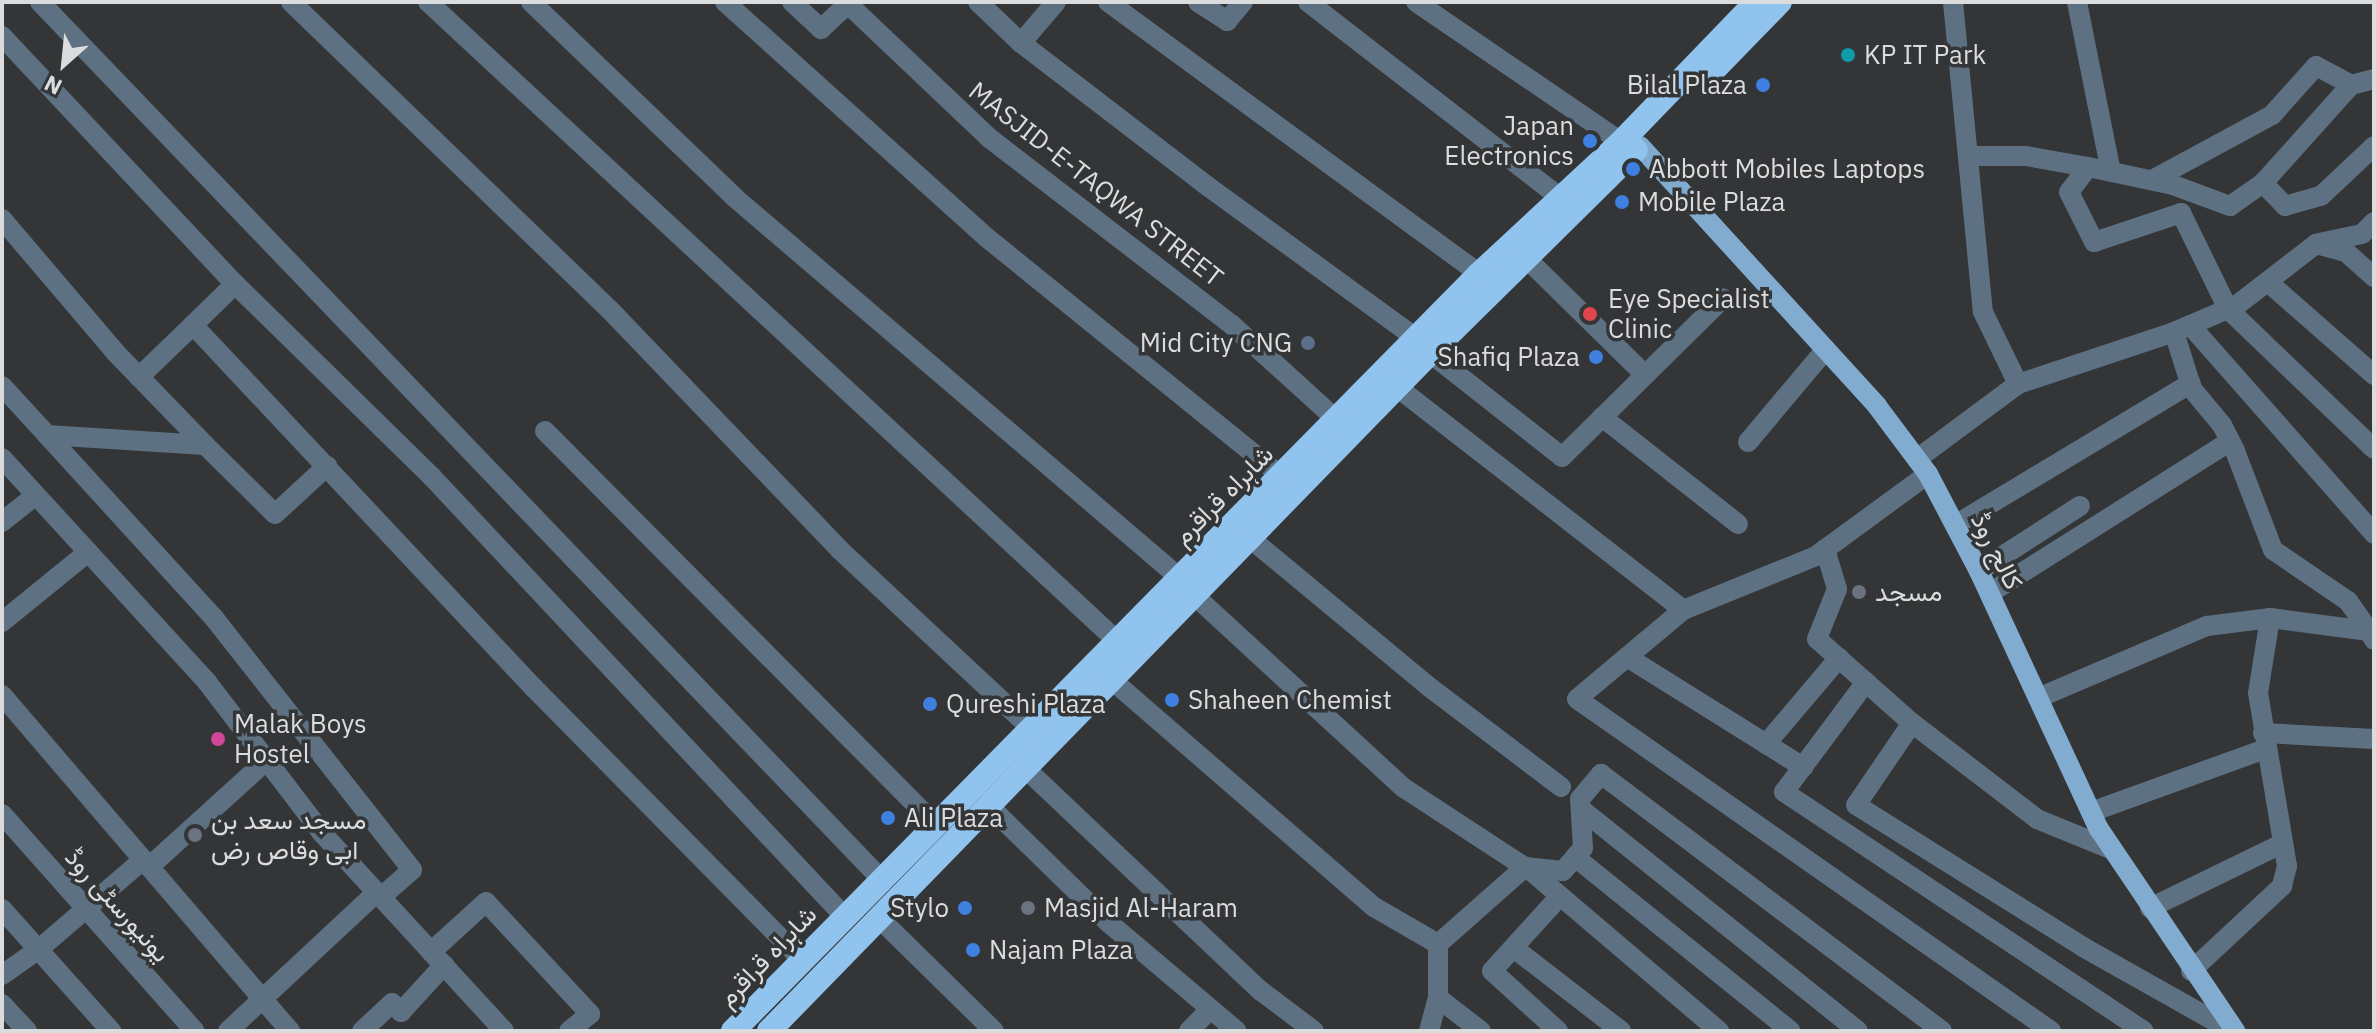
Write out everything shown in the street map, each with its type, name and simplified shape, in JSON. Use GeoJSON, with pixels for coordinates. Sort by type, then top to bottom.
{"type":"FeatureCollection","features":[{"type":"Feature","properties":{"kind":"highway","name":"شاہراہ قراقرم"},"geometry":{"type":"LineString","coordinates":[[741,1028],[844,916],[1337,420],[1528,260],[1756,2]]}},
{"type":"Feature","properties":{"kind":"highway","name":"شاہراہ قراقرم"},"geometry":{"type":"LineString","coordinates":[[769,1031],[1196,597],[1397,387],[1423,345],[1479,274],[1562,199],[1630,144],[1780,2]]}},
{"type":"Feature","properties":{"kind":"main road","name":"کالج روڈ"},"geometry":{"type":"LineString","coordinates":[[1630,144],[1826,349],[1922,466],[1990,593],[2091,812],[2191,971],[2234,1031]]}},
{"type":"Feature","properties":{"kind":"street"},"geometry":{"type":"LineString","coordinates":[[40,2],[881,879]]}},
{"type":"Feature","properties":{"kind":"street"},"geometry":{"type":"LineString","coordinates":[[291,2],[610,310],[840,550],[1031,728]]}},
{"type":"Feature","properties":{"kind":"street"},"geometry":{"type":"LineString","coordinates":[[428,2],[1117,641]]}},
{"type":"Feature","properties":{"kind":"street"},"geometry":{"type":"LineString","coordinates":[[531,2],[734,197],[1180,578]]}},
{"type":"Feature","properties":{"kind":"street"},"geometry":{"type":"LineString","coordinates":[[725,2],[986,237],[1281,476]]}},
{"type":"Feature","properties":{"kind":"street","name":"MASJID-E-TAQWA STREET"},"geometry":{"type":"LineString","coordinates":[[792,2],[821,29],[848,4],[988,137],[1231,324],[1337,420]]}},
{"type":"Feature","properties":{"kind":"street"},"geometry":{"type":"LineString","coordinates":[[978,2],[1021,43],[1423,345],[1562,457],[1723,298]]}},
{"type":"Feature","properties":{"kind":"street"},"geometry":{"type":"LineString","coordinates":[[1021,43],[1056,2]]}},
{"type":"Feature","properties":{"kind":"street"},"geometry":{"type":"LineString","coordinates":[[1108,2],[1479,274]]}},
{"type":"Feature","properties":{"kind":"street"},"geometry":{"type":"LineString","coordinates":[[1198,2],[1227,21],[1243,2]]}},
{"type":"Feature","properties":{"kind":"street"},"geometry":{"type":"LineString","coordinates":[[1308,2],[1562,199]]}},
{"type":"Feature","properties":{"kind":"street"},"geometry":{"type":"LineString","coordinates":[[1416,2],[1630,144]]}},
{"type":"Feature","properties":{"kind":"street"},"geometry":{"type":"LineString","coordinates":[[1953,2],[1983,312],[2018,384]]}},
{"type":"Feature","properties":{"kind":"street"},"geometry":{"type":"LineString","coordinates":[[2077,2],[2111,172]]}},
{"type":"Feature","properties":{"kind":"street"},"geometry":{"type":"LineString","coordinates":[[2,36],[235,284],[432,477],[844,916]]}},
{"type":"Feature","properties":{"kind":"street"},"geometry":{"type":"LineString","coordinates":[[2152,180],[2272,115],[2316,66],[2351,85]]}},
{"type":"Feature","properties":{"kind":"street"},"geometry":{"type":"LineString","coordinates":[[1969,156],[2026,156],[2088,167],[2152,180],[2230,206],[2263,183],[2351,85],[2374,79]]}},
{"type":"Feature","properties":{"kind":"street"},"geometry":{"type":"LineString","coordinates":[[2263,183],[2285,206],[2321,196],[2374,146]]}},
{"type":"Feature","properties":{"kind":"street"},"geometry":{"type":"LineString","coordinates":[[2088,167],[2069,192],[2094,242],[2181,213],[2228,309],[2374,449]]}},
{"type":"Feature","properties":{"kind":"street"},"geometry":{"type":"LineString","coordinates":[[2,219],[139,377],[275,514],[327,466]]}},
{"type":"Feature","properties":{"kind":"street"},"geometry":{"type":"LineString","coordinates":[[2051,1031],[1577,699],[1683,610],[1825,549],[2018,384],[2182,328],[2228,309],[2269,283],[2316,244],[2362,234],[2374,222]]}},
{"type":"Feature","properties":{"kind":"street"},"geometry":{"type":"LineString","coordinates":[[2316,244],[2346,252],[2374,277]]}},
{"type":"Feature","properties":{"kind":"street"},"geometry":{"type":"LineString","coordinates":[[1528,260],[1645,375]]}},
{"type":"Feature","properties":{"kind":"street"},"geometry":{"type":"LineString","coordinates":[[2269,283],[2374,375]]}},
{"type":"Feature","properties":{"kind":"street"},"geometry":{"type":"LineString","coordinates":[[139,377],[235,284]]}},
{"type":"Feature","properties":{"kind":"street"},"geometry":{"type":"LineString","coordinates":[[193,325],[533,687],[802,960]]}},
{"type":"Feature","properties":{"kind":"street"},"geometry":{"type":"LineString","coordinates":[[2182,328],[2191,383],[2230,441],[2273,550],[2348,601],[2371,635]]}},
{"type":"Feature","properties":{"kind":"street"},"geometry":{"type":"LineString","coordinates":[[2182,328],[2374,534]]}},
{"type":"Feature","properties":{"kind":"street"},"geometry":{"type":"LineString","coordinates":[[1748,442],[1826,349]]}},
{"type":"Feature","properties":{"kind":"street"},"geometry":{"type":"LineString","coordinates":[[1955,525],[2191,383]]}},
{"type":"Feature","properties":{"kind":"street"},"geometry":{"type":"LineString","coordinates":[[2,386],[214,618],[323,763],[412,870],[379,894],[228,1031]]}},
{"type":"Feature","properties":{"kind":"street"},"geometry":{"type":"LineString","coordinates":[[1397,387],[1683,610]]}},
{"type":"Feature","properties":{"kind":"street"},"geometry":{"type":"LineString","coordinates":[[1602,417],[1738,524]]}},
{"type":"Feature","properties":{"kind":"street"},"geometry":{"type":"LineString","coordinates":[[545,431],[935,824]]}},
{"type":"Feature","properties":{"kind":"street"},"geometry":{"type":"LineString","coordinates":[[47,435],[205,445]]}},
{"type":"Feature","properties":{"kind":"street"},"geometry":{"type":"LineString","coordinates":[[1990,593],[2230,441]]}},
{"type":"Feature","properties":{"kind":"street"},"geometry":{"type":"LineString","coordinates":[[2,458],[207,682],[267,760],[379,894],[504,1031]]}},
{"type":"Feature","properties":{"kind":"street"},"geometry":{"type":"LineString","coordinates":[[2,522],[36,495]]}},
{"type":"Feature","properties":{"kind":"street"},"geometry":{"type":"LineString","coordinates":[[1979,571],[2080,506]]}},
{"type":"Feature","properties":{"kind":"street"},"geometry":{"type":"LineString","coordinates":[[1251,539],[1428,686],[1561,787]]}},
{"type":"Feature","properties":{"kind":"street"},"geometry":{"type":"LineString","coordinates":[[1825,549],[1837,589],[1817,639],[1912,723],[2037,819],[2113,850]]}},
{"type":"Feature","properties":{"kind":"street"},"geometry":{"type":"LineString","coordinates":[[2,622],[88,552]]}},
{"type":"Feature","properties":{"kind":"street"},"geometry":{"type":"LineString","coordinates":[[1196,597],[1404,788],[1525,867],[1719,1031]]}},
{"type":"Feature","properties":{"kind":"street"},"geometry":{"type":"LineString","coordinates":[[2038,698],[2207,626],[2270,618],[2371,635]]}},
{"type":"Feature","properties":{"kind":"street"},"geometry":{"type":"LineString","coordinates":[[2191,971],[2282,886],[2287,866],[2258,693],[2270,618]]}},
{"type":"Feature","properties":{"kind":"street"},"geometry":{"type":"LineString","coordinates":[[1627,657],[1803,767]]}},
{"type":"Feature","properties":{"kind":"street"},"geometry":{"type":"LineString","coordinates":[[1766,744],[1839,658]]}},
{"type":"Feature","properties":{"kind":"street"},"geometry":{"type":"LineString","coordinates":[[1113,681],[1374,907],[1438,944]]}},
{"type":"Feature","properties":{"kind":"street"},"geometry":{"type":"LineString","coordinates":[[1866,682],[1784,792],[2144,1031]]}},
{"type":"Feature","properties":{"kind":"street"},"geometry":{"type":"LineString","coordinates":[[2,695],[290,1031]]}},
{"type":"Feature","properties":{"kind":"street"},"geometry":{"type":"LineString","coordinates":[[1912,723],[1856,805],[2083,947],[2234,1031]]}},
{"type":"Feature","properties":{"kind":"street"},"geometry":{"type":"LineString","coordinates":[[2091,812],[2264,741],[2374,739]]}},
{"type":"Feature","properties":{"kind":"street"},"geometry":{"type":"LineString","coordinates":[[2,975],[146,863],[267,760]]}},
{"type":"Feature","properties":{"kind":"street"},"geometry":{"type":"LineString","coordinates":[[1026,769],[1261,991],[1314,1031]]}},
{"type":"Feature","properties":{"kind":"street"},"geometry":{"type":"LineString","coordinates":[[1429,1031],[1438,998],[1438,944],[1525,867],[1563,871],[1583,848],[1580,799],[1601,774],[1942,1031]]}},
{"type":"Feature","properties":{"kind":"street"},"geometry":{"type":"LineString","coordinates":[[989,806],[1109,923],[1237,1031]]}},
{"type":"Feature","properties":{"kind":"street"},"geometry":{"type":"LineString","coordinates":[[1581,809],[1858,1031]]}},
{"type":"Feature","properties":{"kind":"street","name":"یونیورسٹی روڈ"},"geometry":{"type":"LineString","coordinates":[[2,814],[195,1031]]}},
{"type":"Feature","properties":{"kind":"street"},"geometry":{"type":"LineString","coordinates":[[2150,908],[2283,843]]}},
{"type":"Feature","properties":{"kind":"street"},"geometry":{"type":"LineString","coordinates":[[1575,857],[1791,1031]]}},
{"type":"Feature","properties":{"kind":"street"},"geometry":{"type":"LineString","coordinates":[[1558,1031],[1492,971],[1560,896]]}},
{"type":"Feature","properties":{"kind":"street"},"geometry":{"type":"LineString","coordinates":[[362,1031],[392,1003],[401,1012],[437,958],[486,902],[590,1014],[569,1031]]}},
{"type":"Feature","properties":{"kind":"street"},"geometry":{"type":"LineString","coordinates":[[2,909],[111,1031]]}},
{"type":"Feature","properties":{"kind":"street"},"geometry":{"type":"LineString","coordinates":[[879,918],[994,1031]]}},
{"type":"Feature","properties":{"kind":"street"},"geometry":{"type":"LineString","coordinates":[[1515,949],[1621,1031]]}},
{"type":"Feature","properties":{"kind":"street"},"geometry":{"type":"LineString","coordinates":[[1438,998],[1481,1031]]}},
{"type":"Feature","properties":{"kind":"street"},"geometry":{"type":"LineString","coordinates":[[2,1004],[27,1031]]}},
{"type":"Feature","properties":{"kind":"street"},"geometry":{"type":"LineString","coordinates":[[1189,1031],[1210,1009]]}},
{"type":"Feature","properties":{"kind":"place","name":"KP IT Park"},"geometry":{"type":"Point","coordinates":[1848,55]}},
{"type":"Feature","properties":{"kind":"place","name":"Bilal Plaza"},"geometry":{"type":"Point","coordinates":[1763,85]}},
{"type":"Feature","properties":{"kind":"place","name":"Japan Electronics"},"geometry":{"type":"Point","coordinates":[1590,141]}},
{"type":"Feature","properties":{"kind":"place","name":"Abbott Mobiles Laptops"},"geometry":{"type":"Point","coordinates":[1633,169]}},
{"type":"Feature","properties":{"kind":"place","name":"Mobile Plaza"},"geometry":{"type":"Point","coordinates":[1622,202]}},
{"type":"Feature","properties":{"kind":"place","name":"Eye Specialist Clinic"},"geometry":{"type":"Point","coordinates":[1590,314]}},
{"type":"Feature","properties":{"kind":"place","name":"Mid City CNG"},"geometry":{"type":"Point","coordinates":[1308,343]}},
{"type":"Feature","properties":{"kind":"place","name":"Shafiq Plaza"},"geometry":{"type":"Point","coordinates":[1596,357]}},
{"type":"Feature","properties":{"kind":"place","name":"مسجد"},"geometry":{"type":"Point","coordinates":[1859,592]}},
{"type":"Feature","properties":{"kind":"place","name":"Shaheen Chemist"},"geometry":{"type":"Point","coordinates":[1172,700]}},
{"type":"Feature","properties":{"kind":"place","name":"Qureshi Plaza"},"geometry":{"type":"Point","coordinates":[930,704]}},
{"type":"Feature","properties":{"kind":"place","name":"Malak Boys Hostel"},"geometry":{"type":"Point","coordinates":[218,739]}},
{"type":"Feature","properties":{"kind":"place","name":"Ali Plaza"},"geometry":{"type":"Point","coordinates":[888,818]}},
{"type":"Feature","properties":{"kind":"place","name":"مسجد سعد بن ابی وقاص رض"},"geometry":{"type":"Point","coordinates":[195,835]}},
{"type":"Feature","properties":{"kind":"place","name":"Stylo"},"geometry":{"type":"Point","coordinates":[965,908]}},
{"type":"Feature","properties":{"kind":"place","name":"Masjid Al-Haram"},"geometry":{"type":"Point","coordinates":[1028,908]}},
{"type":"Feature","properties":{"kind":"place","name":"Najam Plaza"},"geometry":{"type":"Point","coordinates":[973,950]}}]}
